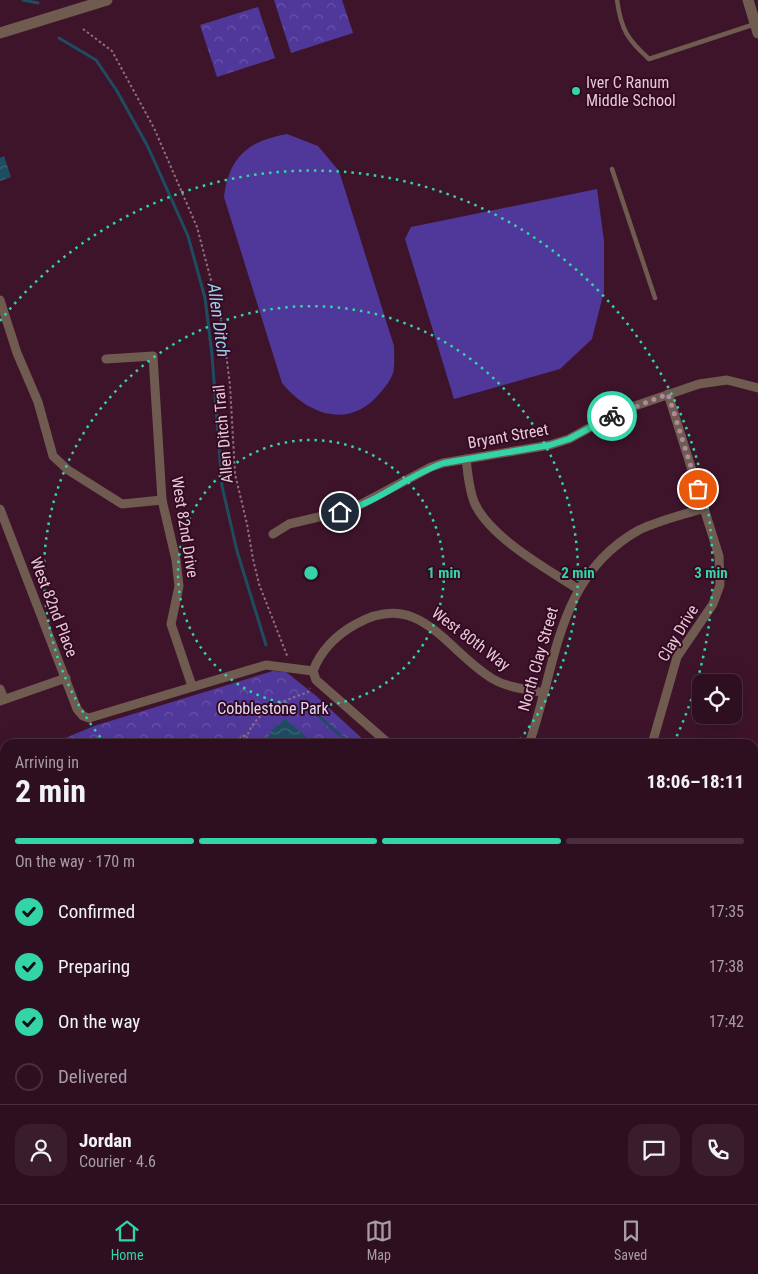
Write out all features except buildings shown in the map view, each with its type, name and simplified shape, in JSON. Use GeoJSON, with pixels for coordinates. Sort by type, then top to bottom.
{"type":"FeatureCollection","features":[{"type":"Feature","properties":{"kind":"street"},"geometry":{"type":"LineString","coordinates":[[0,33],[107,0]]}},
{"type":"Feature","properties":{"kind":"street"},"geometry":{"type":"LineString","coordinates":[[748,0],[757,28]]}},
{"type":"Feature","properties":{"kind":"street"},"geometry":{"type":"LineString","coordinates":[[0,300],[17,353],[38,402],[53,456],[68,470],[122,504],[162,500]]}},
{"type":"Feature","properties":{"kind":"street","name":"West 82nd Drive"},"geometry":{"type":"LineString","coordinates":[[106,358],[153,356],[162,500],[176,560],[179,586],[171,624],[192,686]]}},
{"type":"Feature","properties":{"kind":"street","name":"Bryant Street"},"geometry":{"type":"LineString","coordinates":[[273,534],[289,524],[352,509],[431,467],[466,459],[550,445],[569,439],[620,412],[668,394],[719,380],[755,387]]}},
{"type":"Feature","properties":{"kind":"street","name":"Clay Drive"},"geometry":{"type":"LineString","coordinates":[[653,739],[676,657],[713,604],[720,585],[719,556],[668,394]]}},
{"type":"Feature","properties":{"kind":"street"},"geometry":{"type":"LineString","coordinates":[[466,459],[475,504],[490,524],[522,553],[578,588]]}},
{"type":"Feature","properties":{"kind":"street","name":"North Clay Street"},"geometry":{"type":"LineString","coordinates":[[530,739],[560,633],[578,588],[605,556],[634,534],[660,522],[704,508]]}},
{"type":"Feature","properties":{"kind":"street","name":"West 82nd Place"},"geometry":{"type":"LineString","coordinates":[[0,509],[78,709],[83,716],[89,718],[192,686]]}},
{"type":"Feature","properties":{"kind":"street","name":"West 80th Way"},"geometry":{"type":"LineString","coordinates":[[313,671],[325,649],[342,632],[364,620],[393,614],[405,614],[427,623],[491,678],[514,687],[544,692]]}},
{"type":"Feature","properties":{"kind":"street"},"geometry":{"type":"LineString","coordinates":[[192,686],[266,664],[313,671],[316,680],[383,739]]}},
{"type":"Feature","properties":{"kind":"street"},"geometry":{"type":"LineString","coordinates":[[0,689],[2,700],[66,678]]}},
{"type":"Feature","properties":{"kind":"lane"},"geometry":{"type":"LineString","coordinates":[[618,0],[619,13],[629,41],[649,59],[757,28]]}},
{"type":"Feature","properties":{"kind":"lane"},"geometry":{"type":"LineString","coordinates":[[612,169],[655,298]]}},
{"type":"Feature","properties":{"kind":"path","name":"Allen Ditch Trail"},"geometry":{"type":"LineString","coordinates":[[83,29],[112,51],[154,128],[197,228],[222,322],[230,386],[235,474],[247,524],[252,559],[259,584],[288,659]]}},
{"type":"Feature","properties":{"kind":"path"},"geometry":{"type":"LineString","coordinates":[[246,739],[253,722],[275,704],[308,692],[316,680]]}},
{"type":"Feature","properties":{"kind":"path"},"geometry":{"type":"LineString","coordinates":[[238,739],[247,734]]}},
{"type":"Feature","properties":{"kind":"green space"},"geometry":{"type":"Polygon","coordinates":[[[274,0],[342,0],[353,33],[291,53],[274,0]]]}},
{"type":"Feature","properties":{"kind":"green space"},"geometry":{"type":"Polygon","coordinates":[[[258,7],[275,58],[217,77],[200,25],[258,7]]]}},
{"type":"Feature","properties":{"kind":"green space"},"geometry":{"type":"Polygon","coordinates":[[[287,134],[318,146],[339,171],[394,346],[393,373],[386,386],[368,405],[356,412],[343,415],[317,410],[292,394],[282,383],[224,197],[231,171],[243,153],[262,141],[287,134]]]}},
{"type":"Feature","properties":{"kind":"green space"},"geometry":{"type":"Polygon","coordinates":[[[597,189],[604,241],[604,291],[592,339],[560,369],[454,399],[405,239],[411,227],[597,189]]]}},
{"type":"Feature","properties":{"kind":"green space","name":"Cobblestone Park"},"geometry":{"type":"Polygon","coordinates":[[[273,671],[286,672],[315,695],[363,739],[63,739],[94,726],[273,671]]]}},
{"type":"Feature","properties":{"kind":"water"},"geometry":{"type":"Polygon","coordinates":[[[4,156],[11,177],[0,181],[0,158],[4,156]]]}},
{"type":"Feature","properties":{"kind":"water"},"geometry":{"type":"Polygon","coordinates":[[[285,719],[309,739],[267,739],[272,730],[285,719]]]}},
{"type":"Feature","properties":{"kind":"waterway","name":"Allen Ditch"},"geometry":{"type":"LineString","coordinates":[[23,0],[38,3]]}},
{"type":"Feature","properties":{"kind":"waterway","name":"Allen Ditch"},"geometry":{"type":"LineString","coordinates":[[59,38],[96,60],[117,91],[148,147],[188,236],[205,298],[212,355],[222,486],[237,551],[266,645]]}},
{"type":"Feature","properties":{"kind":"waterway","name":"Allen Ditch"},"geometry":{"type":"LineString","coordinates":[[304,703],[344,739]]}},
{"type":"Feature","properties":{"kind":"way so far"},"geometry":{"type":"LineString","coordinates":[[612,416],[668,394],[698,489]]}},
{"type":"Feature","properties":{"kind":"place","name":"Iver C Ranum Middle School"},"geometry":{"type":"Point","coordinates":[576,91]}},
{"type":"Feature","properties":{"kind":"route"},"geometry":{"type":"LineString","coordinates":[[340,512],[368,502],[431,467],[444,463],[550,445],[569,439],[612,416]]}}]}
